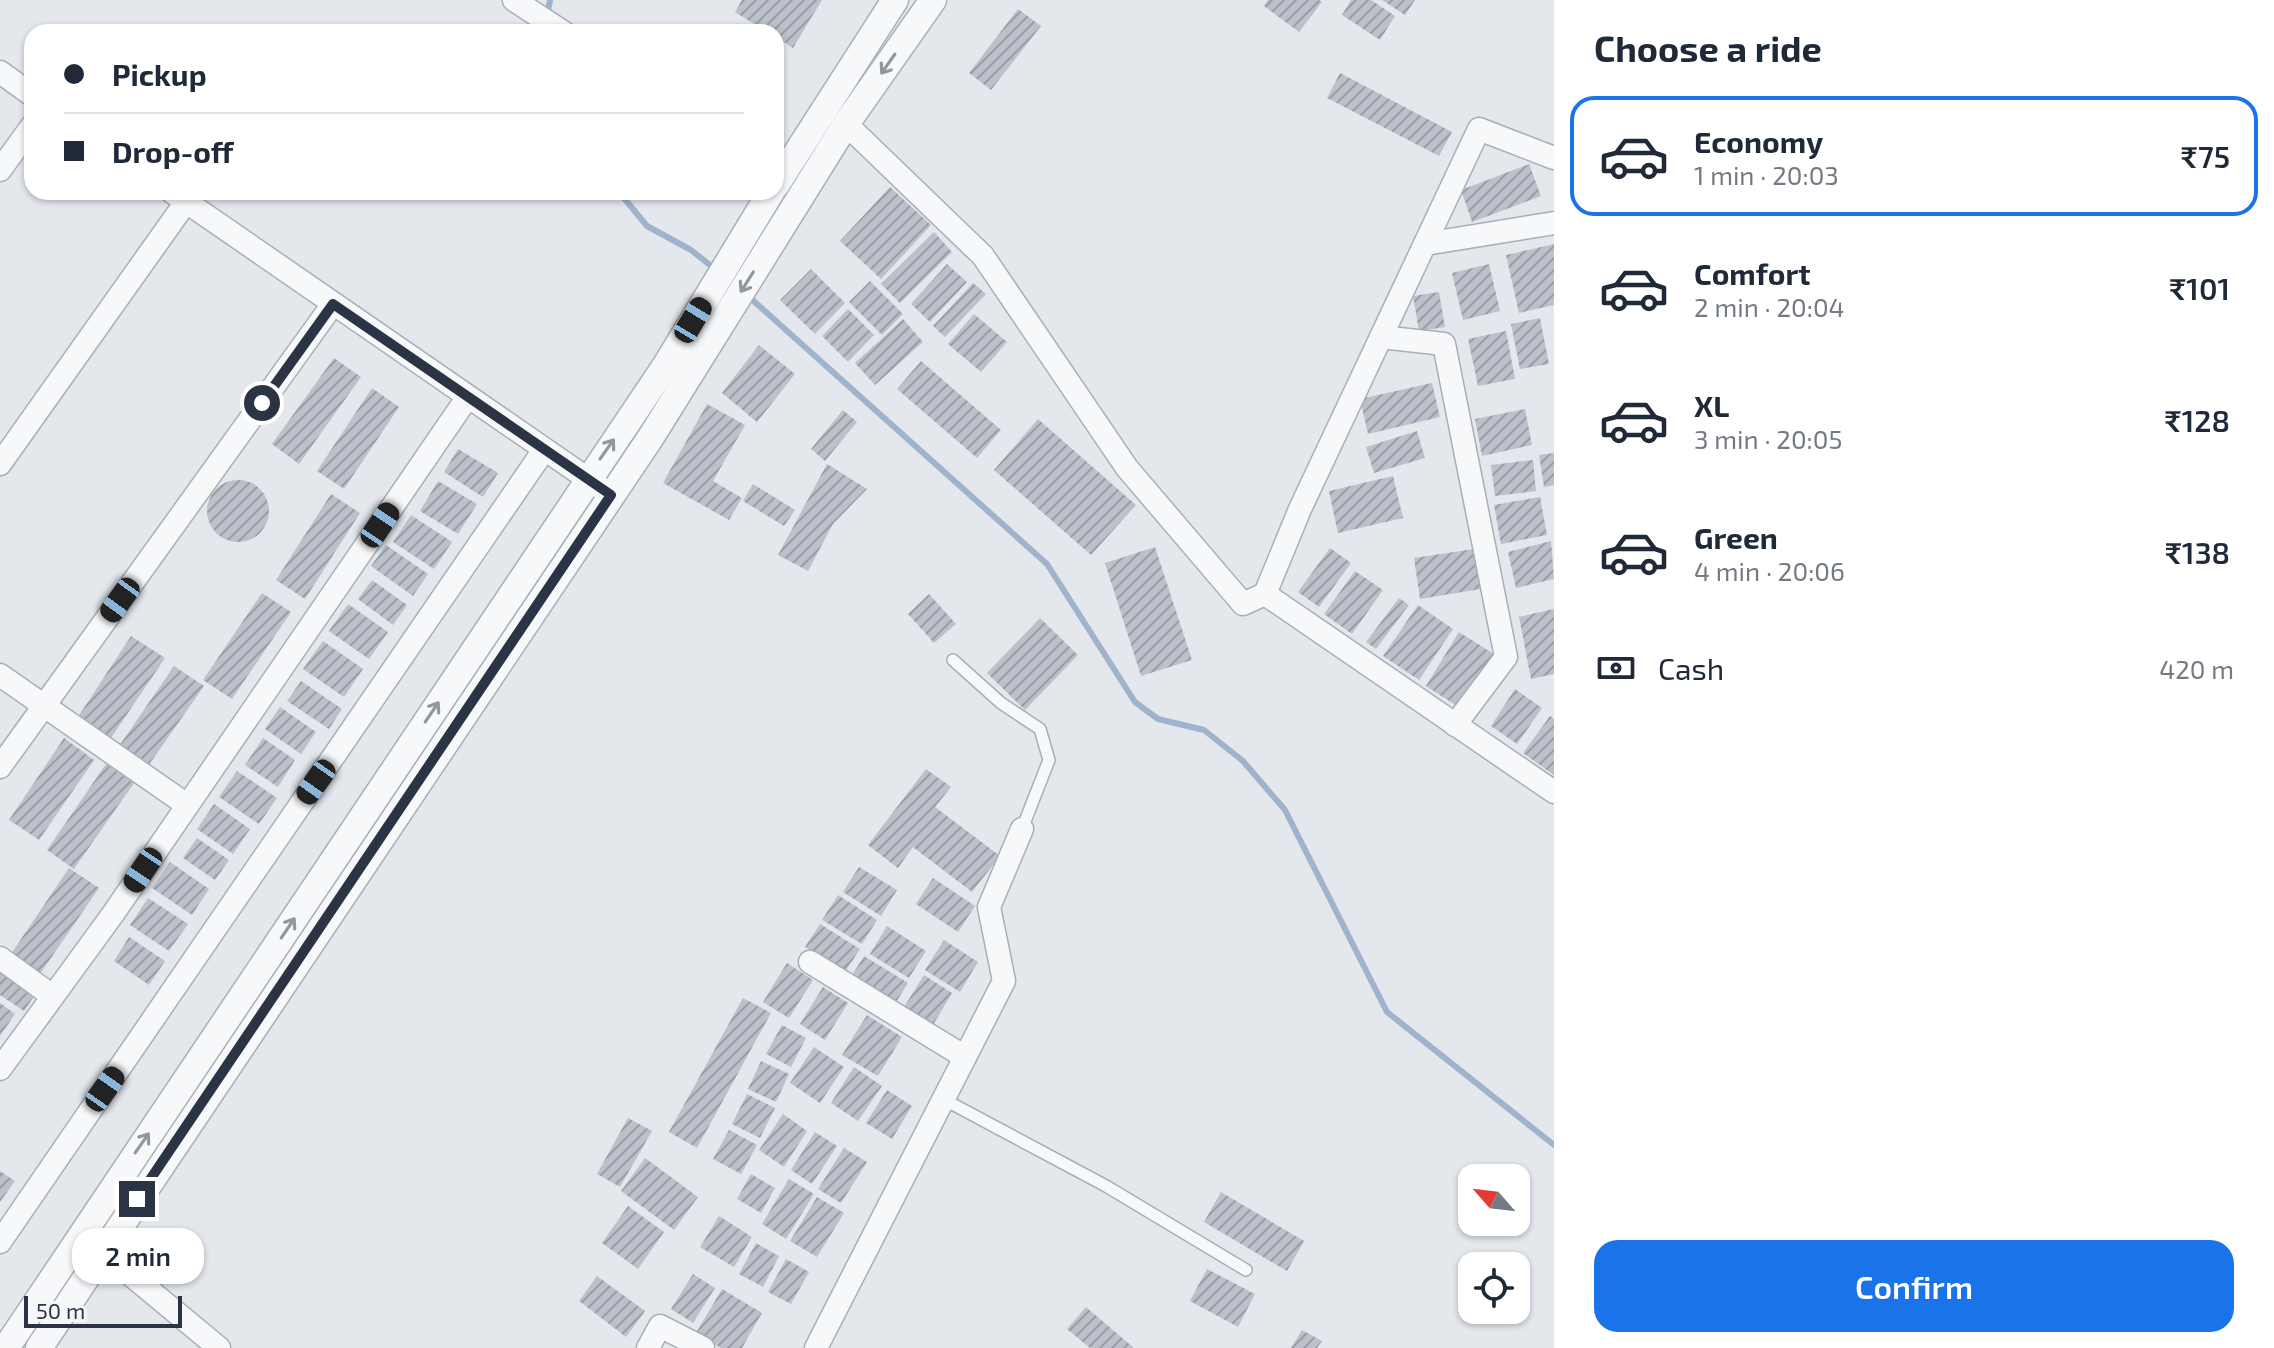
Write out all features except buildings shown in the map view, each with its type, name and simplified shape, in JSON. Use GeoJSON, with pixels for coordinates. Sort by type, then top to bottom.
{"type":"FeatureCollection","features":[{"type":"Feature","properties":{"kind":"street"},"geometry":{"type":"LineString","coordinates":[[514,0],[551,24]]}},
{"type":"Feature","properties":{"kind":"street"},"geometry":{"type":"LineString","coordinates":[[784,169],[895,0]]}},
{"type":"Feature","properties":{"kind":"street"},"geometry":{"type":"LineString","coordinates":[[39,1348],[611,495],[846,124],[933,0]]}},
{"type":"Feature","properties":{"kind":"street"},"geometry":{"type":"LineString","coordinates":[[0,72],[24,89]]}},
{"type":"Feature","properties":{"kind":"street"},"geometry":{"type":"LineString","coordinates":[[846,124],[983,256],[1127,468],[1243,604],[1265,594],[1479,129],[1554,158]]}},
{"type":"Feature","properties":{"kind":"street"},"geometry":{"type":"LineString","coordinates":[[0,170],[24,137]]}},
{"type":"Feature","properties":{"kind":"street"},"geometry":{"type":"LineString","coordinates":[[0,464],[177,200]]}},
{"type":"Feature","properties":{"kind":"street"},"geometry":{"type":"LineString","coordinates":[[183,200],[611,495]]}},
{"type":"Feature","properties":{"kind":"street"},"geometry":{"type":"LineString","coordinates":[[6,1348],[587,478],[666,365],[765,200]]}},
{"type":"Feature","properties":{"kind":"street"},"geometry":{"type":"LineString","coordinates":[[1425,244],[1554,223]]}},
{"type":"Feature","properties":{"kind":"street"},"geometry":{"type":"LineString","coordinates":[[0,767],[333,304]]}},
{"type":"Feature","properties":{"kind":"street"},"geometry":{"type":"LineString","coordinates":[[1381,337],[1444,344],[1503,641],[1506,657],[1455,725]]}},
{"type":"Feature","properties":{"kind":"street"},"geometry":{"type":"LineString","coordinates":[[0,1069],[187,805],[467,398]]}},
{"type":"Feature","properties":{"kind":"street"},"geometry":{"type":"LineString","coordinates":[[0,1242],[544,450]]}},
{"type":"Feature","properties":{"kind":"street"},"geometry":{"type":"LineString","coordinates":[[1265,594],[1554,792]]}},
{"type":"Feature","properties":{"kind":"street"},"geometry":{"type":"LineString","coordinates":[[0,675],[187,805]]}},
{"type":"Feature","properties":{"kind":"street"},"geometry":{"type":"LineString","coordinates":[[816,1348],[1004,981],[989,907],[1022,829]]}},
{"type":"Feature","properties":{"kind":"street"},"geometry":{"type":"LineString","coordinates":[[0,958],[51,995]]}},
{"type":"Feature","properties":{"kind":"street"},"geometry":{"type":"LineString","coordinates":[[810,962],[965,1057]]}},
{"type":"Feature","properties":{"kind":"street"},"geometry":{"type":"LineString","coordinates":[[102,1251],[219,1348]]}},
{"type":"Feature","properties":{"kind":"street"},"geometry":{"type":"LineString","coordinates":[[648,1348],[660,1326],[703,1348]]}},
{"type":"Feature","properties":{"kind":"lane"},"geometry":{"type":"LineString","coordinates":[[953,660],[1001,703],[1040,729],[1049,760],[1022,829]]}},
{"type":"Feature","properties":{"kind":"lane"},"geometry":{"type":"LineString","coordinates":[[943,1099],[1093,1178],[1246,1270]]}},
{"type":"Feature","properties":{"kind":"waterway"},"geometry":{"type":"LineString","coordinates":[[547,16],[550,0]]}},
{"type":"Feature","properties":{"kind":"waterway"},"geometry":{"type":"LineString","coordinates":[[626,200],[647,226],[691,250],[715,269]]}},
{"type":"Feature","properties":{"kind":"waterway"},"geometry":{"type":"LineString","coordinates":[[748,296],[1047,564],[1135,702],[1158,719],[1204,730],[1243,761],[1285,810],[1387,1012],[1554,1145]]}},
{"type":"Feature","properties":{"kind":"route"},"geometry":{"type":"LineString","coordinates":[[137,1199],[611,495],[333,304],[262,403]]}}]}
